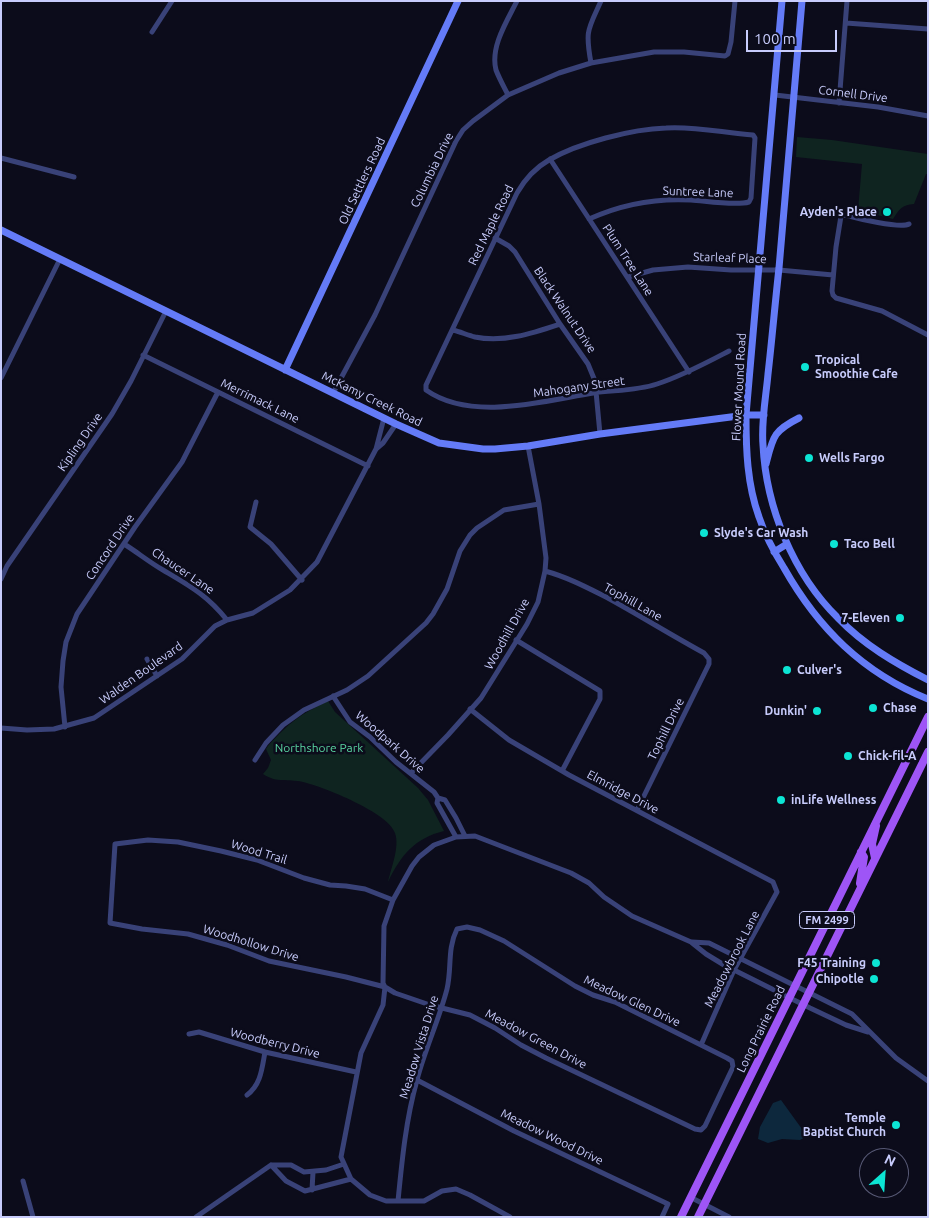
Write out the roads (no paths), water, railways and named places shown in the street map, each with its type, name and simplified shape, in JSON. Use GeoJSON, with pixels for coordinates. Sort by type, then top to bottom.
{"type":"FeatureCollection","features":[{"type":"Feature","properties":{"kind":"main road","name":"Old Settlers Road"},"geometry":{"type":"LineString","coordinates":[[286,370],[458,1]]}},
{"type":"Feature","properties":{"kind":"main road","name":"Flower Mound Road"},"geometry":{"type":"LineString","coordinates":[[782,1],[746,415],[749,478],[759,517],[774,552],[797,592],[818,619],[843,647],[881,675],[928,699]]}},
{"type":"Feature","properties":{"kind":"main road","name":"Flower Mound Road"},"geometry":{"type":"LineString","coordinates":[[802,1],[779,270],[764,415],[762,444],[765,469],[776,515],[787,544],[823,603],[853,633],[888,658],[928,680]]}},
{"type":"Feature","properties":{"kind":"main road","name":"McKamy Creek Road"},"geometry":{"type":"LineString","coordinates":[[1,230],[396,424],[439,443],[461,447],[495,449],[746,415],[764,415]]}},
{"type":"Feature","properties":{"kind":"main road"},"geometry":{"type":"LineString","coordinates":[[765,469],[772,438],[785,425],[799,418]]}},
{"type":"Feature","properties":{"kind":"main road"},"geometry":{"type":"LineString","coordinates":[[774,552],[787,544]]}},
{"type":"Feature","properties":{"kind":"main road","name":"Long Prairie Road"},"geometry":{"type":"LineString","coordinates":[[681,1217],[928,717]]}},
{"type":"Feature","properties":{"kind":"main road","name":"FM 2499"},"geometry":{"type":"LineString","coordinates":[[698,1217],[927,754]]}},
{"type":"Feature","properties":{"kind":"main road"},"geometry":{"type":"LineString","coordinates":[[875,858],[872,844],[876,831],[876,822]]}},
{"type":"Feature","properties":{"kind":"main road"},"geometry":{"type":"LineString","coordinates":[[858,892],[864,858],[861,852]]}},
{"type":"Feature","properties":{"kind":"street"},"geometry":{"type":"LineString","coordinates":[[152,32],[172,1]]}},
{"type":"Feature","properties":{"kind":"street"},"geometry":{"type":"LineString","coordinates":[[508,95],[497,72],[495,57],[499,40],[516,1]]}},
{"type":"Feature","properties":{"kind":"street"},"geometry":{"type":"LineString","coordinates":[[592,63],[587,36],[601,1]]}},
{"type":"Feature","properties":{"kind":"street","name":"Columbia Drive"},"geometry":{"type":"LineString","coordinates":[[333,393],[375,316],[456,141],[463,130],[508,95],[559,73],[592,63],[654,52],[684,52],[725,56],[728,54],[731,42],[735,1]]}},
{"type":"Feature","properties":{"kind":"street"},"geometry":{"type":"LineString","coordinates":[[839,103],[848,1]]}},
{"type":"Feature","properties":{"kind":"street"},"geometry":{"type":"LineString","coordinates":[[846,23],[928,29]]}},
{"type":"Feature","properties":{"kind":"street","name":"Cornell Drive"},"geometry":{"type":"LineString","coordinates":[[775,94],[878,107],[928,116]]}},
{"type":"Feature","properties":{"kind":"street","name":"Red Maple Road"},"geometry":{"type":"LineString","coordinates":[[426,390],[426,385],[522,185],[534,171],[550,159],[615,136],[665,128],[689,128],[753,135],[756,142],[751,198],[749,202]]}},
{"type":"Feature","properties":{"kind":"street"},"geometry":{"type":"LineString","coordinates":[[1,158],[74,177]]}},
{"type":"Feature","properties":{"kind":"street","name":"Plum Tree Lane"},"geometry":{"type":"LineString","coordinates":[[550,159],[689,372]]}},
{"type":"Feature","properties":{"kind":"street","name":"Suntree Lane"},"geometry":{"type":"LineString","coordinates":[[589,219],[612,209],[646,202],[670,200],[749,202]]}},
{"type":"Feature","properties":{"kind":"street"},"geometry":{"type":"LineString","coordinates":[[909,224],[906,226],[894,225],[845,215],[841,216],[833,275],[833,295],[836,298],[882,311],[928,335]]}},
{"type":"Feature","properties":{"kind":"street","name":"Black Walnut Drive"},"geometry":{"type":"LineString","coordinates":[[496,238],[515,252],[560,324],[588,364],[595,381],[600,434]]}},
{"type":"Feature","properties":{"kind":"street"},"geometry":{"type":"LineString","coordinates":[[1,378],[60,259]]}},
{"type":"Feature","properties":{"kind":"street","name":"Starleaf Place"},"geometry":{"type":"LineString","coordinates":[[628,277],[653,270],[688,267],[731,270],[779,270],[833,275]]}},
{"type":"Feature","properties":{"kind":"street","name":"Kipling Drive"},"geometry":{"type":"LineString","coordinates":[[1,579],[112,414],[166,311]]}},
{"type":"Feature","properties":{"kind":"street"},"geometry":{"type":"LineString","coordinates":[[453,330],[474,337],[490,339],[525,335],[560,324]]}},
{"type":"Feature","properties":{"kind":"street","name":"Mahogany Street"},"geometry":{"type":"LineString","coordinates":[[426,390],[468,406],[506,407],[656,385],[689,372],[729,351]]}},
{"type":"Feature","properties":{"kind":"street","name":"Merrimack Lane"},"geometry":{"type":"LineString","coordinates":[[144,355],[368,466]]}},
{"type":"Feature","properties":{"kind":"street","name":"Concord Drive"},"geometry":{"type":"LineString","coordinates":[[65,727],[61,687],[66,642],[77,614],[182,462],[218,392]]}},
{"type":"Feature","properties":{"kind":"street","name":"Walden Boulevard"},"geometry":{"type":"LineString","coordinates":[[1,728],[27,730],[65,727],[94,718],[186,656],[216,626],[227,620],[253,613],[281,597],[302,580],[318,562],[376,449],[384,418]]}},
{"type":"Feature","properties":{"kind":"street","name":"Walden Boulevard"},"geometry":{"type":"LineString","coordinates":[[376,449],[383,443],[396,424]]}},
{"type":"Feature","properties":{"kind":"street","name":"Woodhill Drive"},"geometry":{"type":"LineString","coordinates":[[411,773],[481,698],[498,673],[538,602],[546,558],[539,504],[528,446]]}},
{"type":"Feature","properties":{"kind":"street"},"geometry":{"type":"LineString","coordinates":[[256,502],[250,528],[270,544],[302,580]]}},
{"type":"Feature","properties":{"kind":"street"},"geometry":{"type":"LineString","coordinates":[[255,760],[266,743],[283,725],[304,710],[347,690],[368,676],[414,635],[430,618],[447,589],[460,551],[477,528],[504,510],[539,504]]}},
{"type":"Feature","properties":{"kind":"street","name":"Chaucer Lane"},"geometry":{"type":"LineString","coordinates":[[124,544],[161,570],[207,598],[227,620]]}},
{"type":"Feature","properties":{"kind":"street","name":"Tophill Lane"},"geometry":{"type":"LineString","coordinates":[[545,571],[578,583],[609,599],[708,657]]}},
{"type":"Feature","properties":{"kind":"street"},"geometry":{"type":"LineString","coordinates":[[516,640],[600,691],[600,699],[562,771]]}},
{"type":"Feature","properties":{"kind":"street","name":"Tophill Drive"},"geometry":{"type":"LineString","coordinates":[[637,810],[709,664],[708,657]]}},
{"type":"Feature","properties":{"kind":"street"},"geometry":{"type":"LineString","coordinates":[[147,659],[157,676]]}},
{"type":"Feature","properties":{"kind":"street","name":"Woodpark Drive"},"geometry":{"type":"LineString","coordinates":[[333,696],[350,722],[370,737],[438,798],[445,800],[465,836]]}},
{"type":"Feature","properties":{"kind":"street","name":"Elmridge Drive"},"geometry":{"type":"LineString","coordinates":[[470,709],[509,740],[562,771],[773,882]]}},
{"type":"Feature","properties":{"kind":"street","name":"Woodpark Drive"},"geometry":{"type":"LineString","coordinates":[[438,798],[437,803],[456,837]]}},
{"type":"Feature","properties":{"kind":"street"},"geometry":{"type":"LineString","coordinates":[[510,1217],[456,1189],[442,1192],[424,1201],[386,1201],[370,1195],[351,1179],[341,1158],[361,1053],[383,1005],[385,987],[383,983],[384,926],[393,900],[412,866],[419,857],[434,845],[456,837],[476,836],[571,873],[589,883],[632,916],[691,942],[706,954],[734,970],[803,1004],[846,1025],[868,1032]]}},
{"type":"Feature","properties":{"kind":"street","name":"Wood Trail"},"geometry":{"type":"LineString","coordinates":[[110,923],[115,844],[148,840],[178,842],[221,851],[257,860],[304,878],[330,885],[365,890],[393,900]]}},
{"type":"Feature","properties":{"kind":"street","name":"Meadowbrook Lane"},"geometry":{"type":"LineString","coordinates":[[701,1045],[734,970],[777,892],[773,882]]}},
{"type":"Feature","properties":{"kind":"street","name":"Woodhollow Drive"},"geometry":{"type":"LineString","coordinates":[[110,923],[188,934],[227,945],[269,961],[297,968],[346,976],[385,987]]}},
{"type":"Feature","properties":{"kind":"street","name":"Meadow Glen Drive"},"geometry":{"type":"LineString","coordinates":[[456,929],[467,927],[480,930],[504,941],[559,974],[575,986],[593,995],[615,1002],[732,1061],[733,1067],[705,1126],[701,1129]]}},
{"type":"Feature","properties":{"kind":"street","name":"Meadow Vista Drive"},"geometry":{"type":"LineString","coordinates":[[398,1201],[403,1152],[417,1080],[450,972],[449,955],[456,929]]}},
{"type":"Feature","properties":{"kind":"street"},"geometry":{"type":"LineString","coordinates":[[691,942],[708,943],[852,1014],[896,1058],[928,1081]]}},
{"type":"Feature","properties":{"kind":"street","name":"Meadow Green Drive"},"geometry":{"type":"LineString","coordinates":[[385,987],[412,1000],[470,1016],[496,1028],[521,1045],[546,1058],[695,1130],[701,1129]]}},
{"type":"Feature","properties":{"kind":"street","name":"Woodberry Drive"},"geometry":{"type":"LineString","coordinates":[[189,1034],[199,1032],[265,1052],[356,1072]]}},
{"type":"Feature","properties":{"kind":"street"},"geometry":{"type":"LineString","coordinates":[[248,1095],[258,1084],[265,1052]]}},
{"type":"Feature","properties":{"kind":"street","name":"Meadow Wood Drive"},"geometry":{"type":"LineString","coordinates":[[417,1080],[514,1131],[668,1204],[662,1217]]}},
{"type":"Feature","properties":{"kind":"street"},"geometry":{"type":"LineString","coordinates":[[196,1217],[271,1165],[291,1165],[304,1172],[313,1172],[344,1164]]}},
{"type":"Feature","properties":{"kind":"street"},"geometry":{"type":"LineString","coordinates":[[271,1165],[286,1181],[305,1191],[351,1179]]}},
{"type":"Feature","properties":{"kind":"street"},"geometry":{"type":"LineString","coordinates":[[312,1190],[313,1172]]}},
{"type":"Feature","properties":{"kind":"street"},"geometry":{"type":"LineString","coordinates":[[23,1182],[33,1217]]}},
{"type":"Feature","properties":{"kind":"street"},"geometry":{"type":"LineString","coordinates":[[690,1197],[729,1217]]}},
{"type":"Feature","properties":{"kind":"water"},"geometry":{"type":"Polygon","coordinates":[[[781,1100],[807,1136],[800,1140],[782,1139],[768,1143],[758,1139],[760,1127],[773,1103],[781,1100]]]}},
{"type":"Feature","properties":{"kind":"place","name":"Ayden's Place"},"geometry":{"type":"Point","coordinates":[887,212]}},
{"type":"Feature","properties":{"kind":"place","name":"Tropical Smoothie Cafe"},"geometry":{"type":"Point","coordinates":[805,367]}},
{"type":"Feature","properties":{"kind":"place","name":"Wells Fargo"},"geometry":{"type":"Point","coordinates":[809,458]}},
{"type":"Feature","properties":{"kind":"place","name":"Slyde's Car Wash"},"geometry":{"type":"Point","coordinates":[704,533]}},
{"type":"Feature","properties":{"kind":"place","name":"Taco Bell"},"geometry":{"type":"Point","coordinates":[834,544]}},
{"type":"Feature","properties":{"kind":"place","name":"7-Eleven"},"geometry":{"type":"Point","coordinates":[900,618]}},
{"type":"Feature","properties":{"kind":"place","name":"Culver's"},"geometry":{"type":"Point","coordinates":[787,670]}},
{"type":"Feature","properties":{"kind":"place","name":"Chase"},"geometry":{"type":"Point","coordinates":[873,708]}},
{"type":"Feature","properties":{"kind":"place","name":"Dunkin'"},"geometry":{"type":"Point","coordinates":[817,711]}},
{"type":"Feature","properties":{"kind":"place","name":"Chick-fil-A"},"geometry":{"type":"Point","coordinates":[848,756]}},
{"type":"Feature","properties":{"kind":"place","name":"inLife Wellness"},"geometry":{"type":"Point","coordinates":[781,800]}},
{"type":"Feature","properties":{"kind":"place","name":"F45 Training"},"geometry":{"type":"Point","coordinates":[876,963]}},
{"type":"Feature","properties":{"kind":"place","name":"Chipotle"},"geometry":{"type":"Point","coordinates":[874,979]}},
{"type":"Feature","properties":{"kind":"place","name":"Temple Baptist Church"},"geometry":{"type":"Point","coordinates":[896,1125]}},
{"type":"Feature","properties":{"kind":"park label","name":"Northshore Park"},"geometry":{"type":"Point","coordinates":[319,748]}}]}
